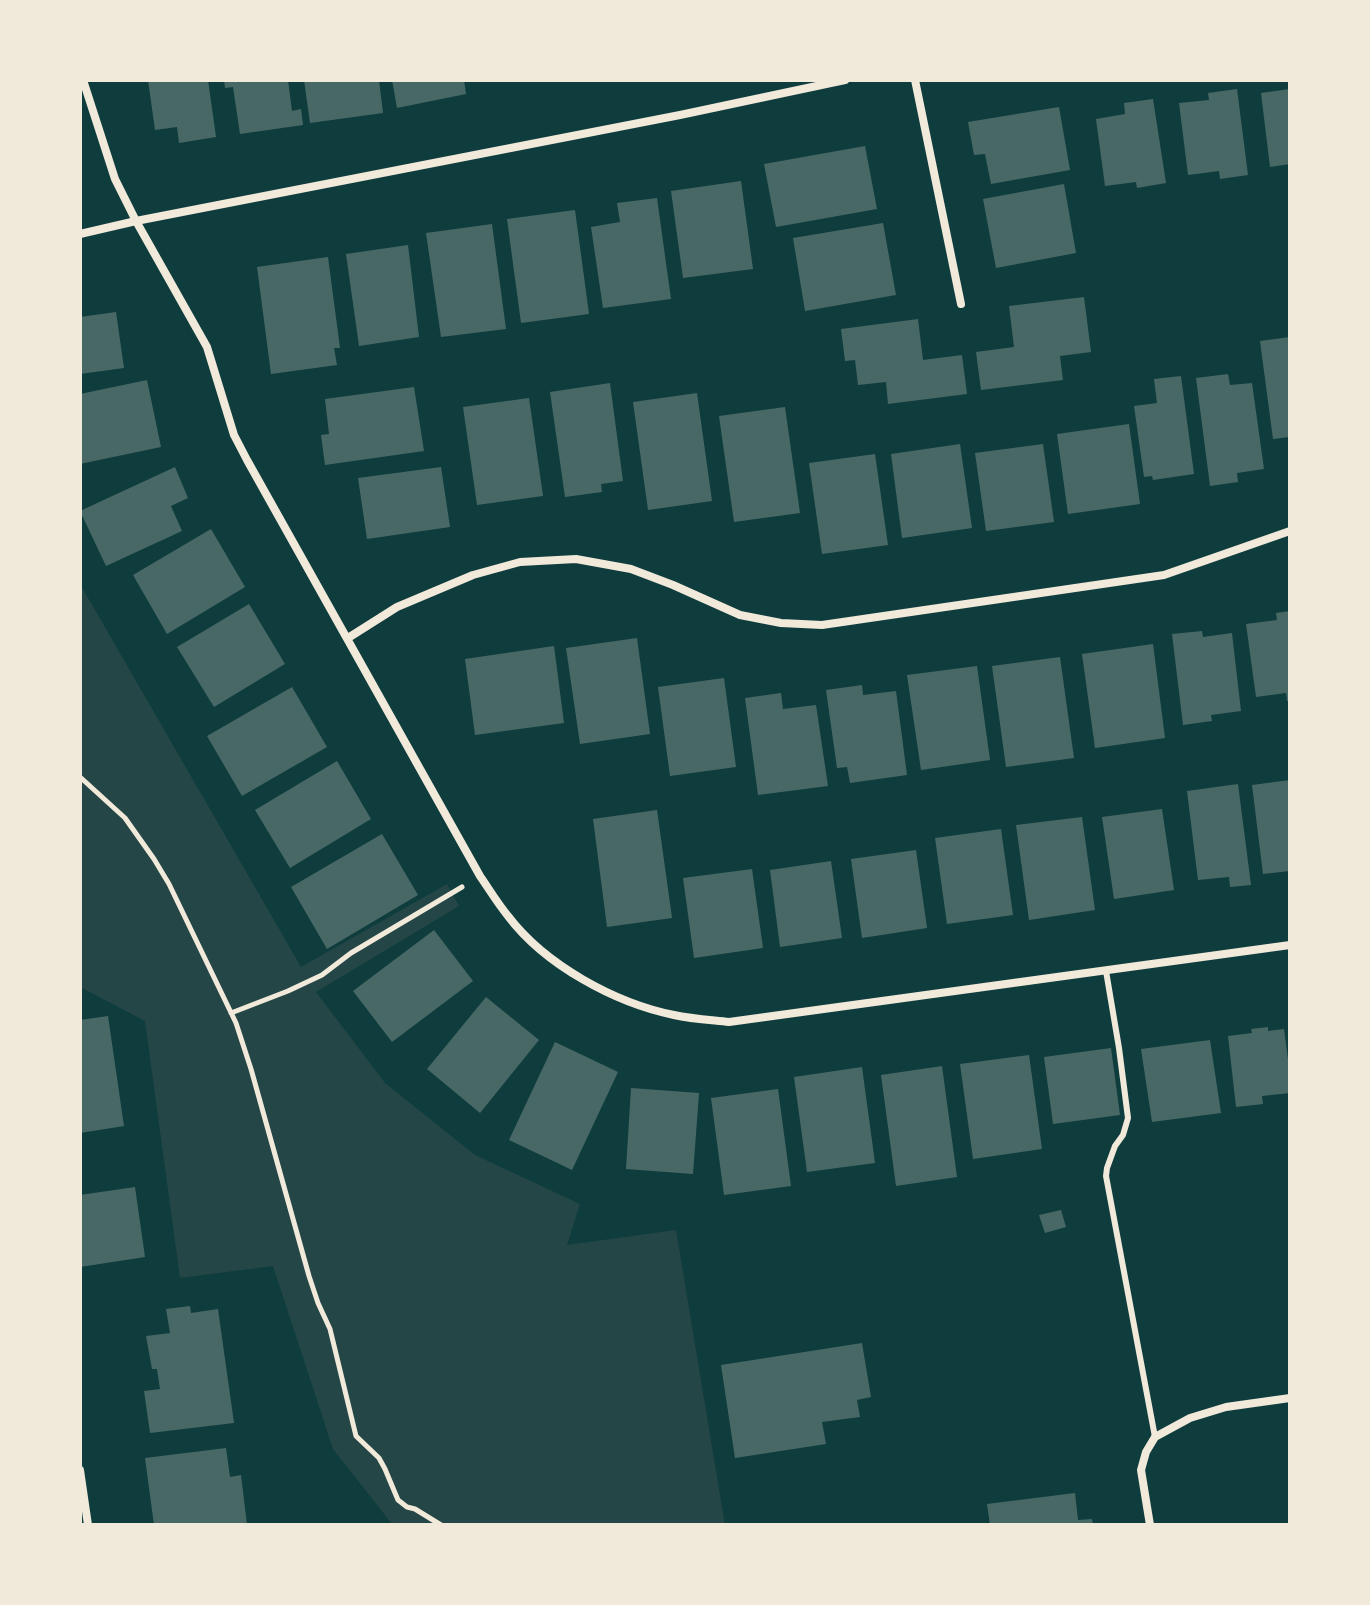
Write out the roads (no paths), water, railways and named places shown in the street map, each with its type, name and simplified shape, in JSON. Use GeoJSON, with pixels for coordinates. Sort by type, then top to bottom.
{"type":"FeatureCollection","features":[{"type":"Feature","properties":{"kind":"street"},"geometry":{"type":"LineString","coordinates":[[83,80],[115,179],[207,347],[240,447],[480,876],[509,919],[566,969],[600,990],[634,1005],[675,1016],[729,1022],[1290,945]]}},
{"type":"Feature","properties":{"kind":"street"},"geometry":{"type":"LineString","coordinates":[[80,234],[845,80]]}},
{"type":"Feature","properties":{"kind":"street"},"geometry":{"type":"LineString","coordinates":[[915,80],[961,304]]}},
{"type":"Feature","properties":{"kind":"street"},"geometry":{"type":"LineString","coordinates":[[348,638],[397,607],[473,575],[520,562],[576,559],[631,569],[740,615],[781,623],[822,625],[1164,575],[1290,531]]}},
{"type":"Feature","properties":{"kind":"street"},"geometry":{"type":"LineString","coordinates":[[1150,1525],[1141,1470],[1146,1452],[1155,1437],[1190,1418],[1226,1407],[1290,1398]]}},
{"type":"Feature","properties":{"kind":"street"},"geometry":{"type":"LineString","coordinates":[[80,1470],[88,1525]]}},
{"type":"Feature","properties":{"kind":"lane"},"geometry":{"type":"LineString","coordinates":[[1106,971],[1128,1118],[1107,1168],[1107,1189],[1155,1437]]}}]}
